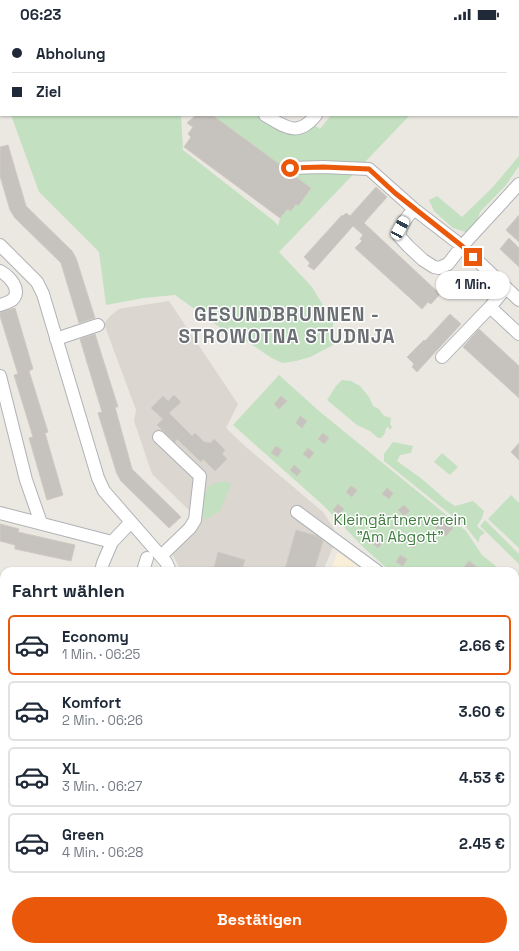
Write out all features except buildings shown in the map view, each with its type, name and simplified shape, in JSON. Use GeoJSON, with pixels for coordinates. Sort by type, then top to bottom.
{"type":"FeatureCollection","features":[{"type":"Feature","properties":{"kind":"street"},"geometry":{"type":"LineString","coordinates":[[267,116],[284,126],[296,129],[305,126],[315,116]]}},
{"type":"Feature","properties":{"kind":"street"},"geometry":{"type":"LineString","coordinates":[[290,168],[323,167],[369,169],[414,208],[462,246],[519,300]]}},
{"type":"Feature","properties":{"kind":"street"},"geometry":{"type":"LineString","coordinates":[[414,208],[400,228],[399,236],[423,260],[434,267],[439,268],[448,264],[462,246],[519,184]]}},
{"type":"Feature","properties":{"kind":"street"},"geometry":{"type":"LineString","coordinates":[[0,246],[37,282],[43,294],[98,478],[104,491],[161,556],[168,567]]}},
{"type":"Feature","properties":{"kind":"street"},"geometry":{"type":"LineString","coordinates":[[0,271],[6,274],[12,281],[15,286],[16,293],[11,301],[0,305]]}},
{"type":"Feature","properties":{"kind":"street"},"geometry":{"type":"LineString","coordinates":[[442,357],[506,288]]}},
{"type":"Feature","properties":{"kind":"street"},"geometry":{"type":"LineString","coordinates":[[490,307],[519,334]]}},
{"type":"Feature","properties":{"kind":"street"},"geometry":{"type":"LineString","coordinates":[[56,339],[98,325]]}},
{"type":"Feature","properties":{"kind":"street"},"geometry":{"type":"LineString","coordinates":[[0,376],[26,480],[41,523]]}},
{"type":"Feature","properties":{"kind":"street"},"geometry":{"type":"LineString","coordinates":[[158,437],[200,476],[195,520],[190,528],[161,556]]}},
{"type":"Feature","properties":{"kind":"street"},"geometry":{"type":"LineString","coordinates":[[297,512],[371,567]]}},
{"type":"Feature","properties":{"kind":"street"},"geometry":{"type":"LineString","coordinates":[[0,513],[112,542]]}},
{"type":"Feature","properties":{"kind":"street"},"geometry":{"type":"LineString","coordinates":[[102,567],[112,542],[131,522]]}},
{"type":"Feature","properties":{"kind":"street"},"geometry":{"type":"LineString","coordinates":[[144,567],[147,558]]}},
{"type":"Feature","properties":{"kind":"shaded area"},"geometry":{"type":"Polygon","coordinates":[[[169,301],[238,404],[226,428],[246,447],[323,512],[334,529],[336,540],[325,567],[179,567],[171,552],[201,522],[152,474],[134,421],[136,410],[104,324],[110,316],[119,309],[169,301]]]}},
{"type":"Feature","properties":{"kind":"shaded area"},"geometry":{"type":"Polygon","coordinates":[[[338,552],[359,567],[332,567],[338,552]]]}},
{"type":"Feature","properties":{"kind":"green space"},"geometry":{"type":"Polygon","coordinates":[[[11,116],[181,116],[183,150],[274,221],[278,226],[280,218],[287,209],[291,211],[296,204],[298,205],[311,188],[213,116],[263,116],[295,134],[313,124],[320,129],[330,116],[409,116],[279,252],[312,287],[333,322],[333,345],[310,357],[296,361],[282,363],[270,357],[245,340],[225,331],[175,295],[144,298],[106,305],[99,252],[39,192],[11,116]]]}},
{"type":"Feature","properties":{"kind":"green space"},"geometry":{"type":"Polygon","coordinates":[[[519,156],[519,166],[506,185],[480,212],[478,226],[469,233],[453,228],[434,211],[429,200],[437,196],[462,217],[492,188],[519,156]]]}},
{"type":"Feature","properties":{"kind":"green space","name":"Kleingärtnerverein \"Am Abgott\""},"geometry":{"type":"Polygon","coordinates":[[[279,375],[319,411],[466,531],[482,555],[497,567],[385,567],[364,548],[324,506],[233,425],[279,375]]]}},
{"type":"Feature","properties":{"kind":"green space"},"geometry":{"type":"Polygon","coordinates":[[[342,380],[351,381],[360,386],[369,397],[373,406],[379,409],[384,416],[391,418],[390,424],[392,427],[390,430],[388,427],[386,428],[385,433],[381,438],[378,438],[370,431],[357,425],[327,400],[342,380]]]}},
{"type":"Feature","properties":{"kind":"green space"},"geometry":{"type":"Polygon","coordinates":[[[393,442],[413,446],[411,453],[400,455],[397,461],[422,479],[446,500],[455,506],[473,501],[484,511],[477,526],[485,533],[480,536],[478,542],[466,527],[384,461],[384,454],[393,442]]]}},
{"type":"Feature","properties":{"kind":"green space"},"geometry":{"type":"Polygon","coordinates":[[[442,453],[458,467],[450,475],[434,462],[442,453]]]}},
{"type":"Feature","properties":{"kind":"green space"},"geometry":{"type":"Polygon","coordinates":[[[224,481],[231,484],[220,511],[205,520],[202,514],[203,499],[206,491],[210,485],[224,481]]]}},
{"type":"Feature","properties":{"kind":"green space"},"geometry":{"type":"Polygon","coordinates":[[[511,495],[519,503],[519,548],[488,519],[511,495]]]}},
{"type":"Feature","properties":{"kind":"green space"},"geometry":{"type":"Polygon","coordinates":[[[485,520],[519,554],[519,564],[480,526],[485,520]]]}},
{"type":"Feature","properties":{"kind":"district","name":"GESUNDBRUNNEN - STROWOTNA STUDNJA"},"geometry":{"type":"Point","coordinates":[287,325]}},
{"type":"Feature","properties":{"kind":"route"},"geometry":{"type":"LineString","coordinates":[[290,168],[323,167],[369,169],[395,193],[462,246],[473,257]]}}]}
